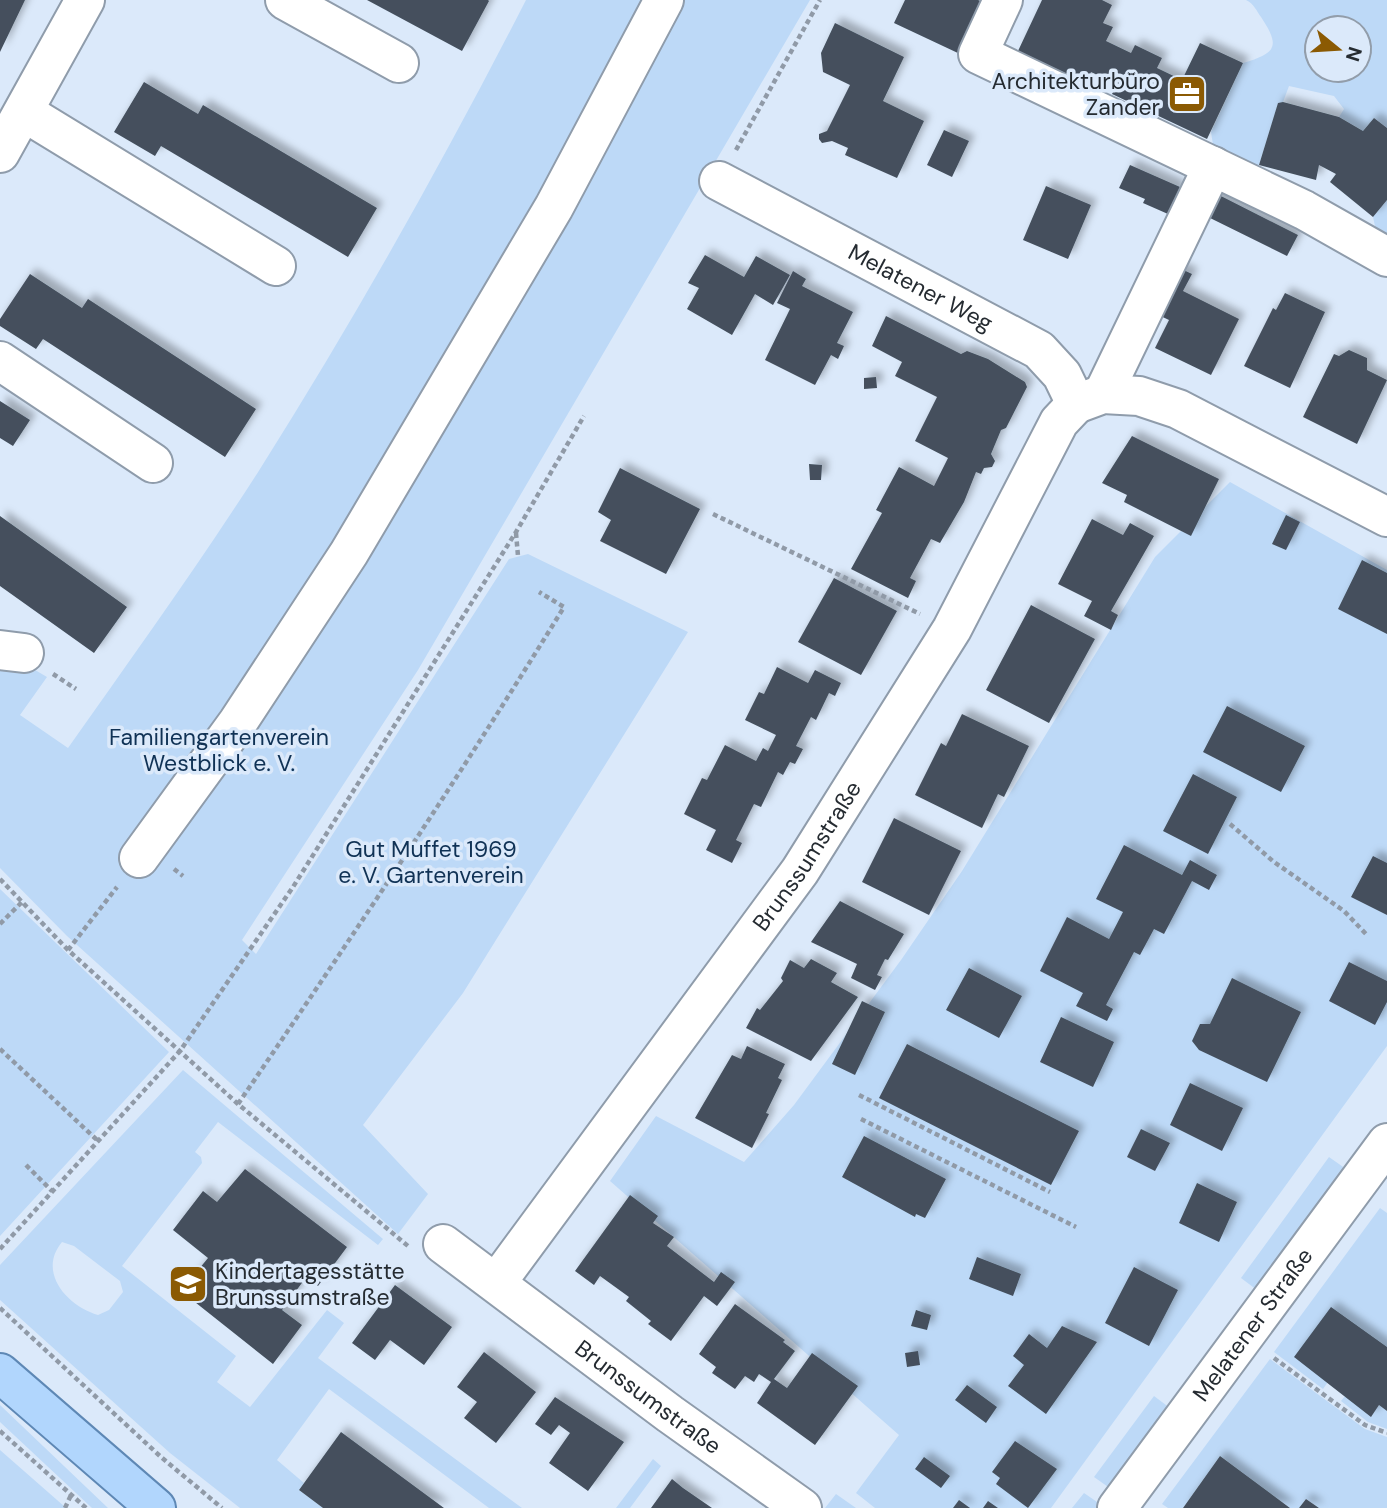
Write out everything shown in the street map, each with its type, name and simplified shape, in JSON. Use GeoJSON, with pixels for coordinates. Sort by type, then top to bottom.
{"type":"FeatureCollection","features":[{"type":"Feature","properties":{"kind":"main road"},"geometry":{"type":"LineString","coordinates":[[0,1360],[60,1425]]}},
{"type":"Feature","properties":{"kind":"main road"},"geometry":{"type":"LineString","coordinates":[[0,1373],[156,1508]]}},
{"type":"Feature","properties":{"kind":"street"},"geometry":{"type":"LineString","coordinates":[[0,153],[86,0]]}},
{"type":"Feature","properties":{"kind":"street"},"geometry":{"type":"LineString","coordinates":[[285,0],[399,63]]}},
{"type":"Feature","properties":{"kind":"street"},"geometry":{"type":"LineString","coordinates":[[139,858],[238,722],[349,554],[554,207],[664,0]]}},
{"type":"Feature","properties":{"kind":"street"},"geometry":{"type":"LineString","coordinates":[[1003,0],[978,54],[1304,209],[1387,257]]}},
{"type":"Feature","properties":{"kind":"street"},"geometry":{"type":"LineString","coordinates":[[24,112],[276,266]]}},
{"type":"Feature","properties":{"kind":"street"},"geometry":{"type":"LineString","coordinates":[[1090,399],[1213,166]]}},
{"type":"Feature","properties":{"kind":"street","name":"Melatener Weg"},"geometry":{"type":"LineString","coordinates":[[719,181],[1039,350],[1090,399]]}},
{"type":"Feature","properties":{"kind":"street"},"geometry":{"type":"LineString","coordinates":[[0,361],[153,463]]}},
{"type":"Feature","properties":{"kind":"street"},"geometry":{"type":"LineString","coordinates":[[1090,399],[1139,396],[1178,410],[1387,517]]}},
{"type":"Feature","properties":{"kind":"street","name":"Brunssumstraße"},"geometry":{"type":"LineString","coordinates":[[497,1282],[800,871],[951,629],[1059,422],[1090,399]]}},
{"type":"Feature","properties":{"kind":"street","name":"Melatener Straße"},"geometry":{"type":"LineString","coordinates":[[1117,1508],[1387,1143]]}},
{"type":"Feature","properties":{"kind":"street","name":"Brunssumstraße"},"geometry":{"type":"LineString","coordinates":[[443,1244],[670,1414],[802,1508]]}},
{"type":"Feature","properties":{"kind":"path"},"geometry":{"type":"LineString","coordinates":[[719,181],[820,0]]}},
{"type":"Feature","properties":{"kind":"path"},"geometry":{"type":"LineString","coordinates":[[0,1249],[180,1051],[293,887],[516,532],[584,416]]}},
{"type":"Feature","properties":{"kind":"path"},"geometry":{"type":"LineString","coordinates":[[713,514],[951,629]]}},
{"type":"Feature","properties":{"kind":"path"},"geometry":{"type":"LineString","coordinates":[[516,532],[519,556]]}},
{"type":"Feature","properties":{"kind":"path"},"geometry":{"type":"LineString","coordinates":[[238,1104],[420,836],[564,607],[539,592]]}},
{"type":"Feature","properties":{"kind":"path"},"geometry":{"type":"LineString","coordinates":[[1230,824],[1274,862],[1345,911],[1367,935]]}},
{"type":"Feature","properties":{"kind":"path"},"geometry":{"type":"LineString","coordinates":[[68,950],[139,858]]}},
{"type":"Feature","properties":{"kind":"path"},"geometry":{"type":"LineString","coordinates":[[0,879],[68,950],[238,1104],[404,1247],[443,1244]]}},
{"type":"Feature","properties":{"kind":"path"},"geometry":{"type":"LineString","coordinates":[[0,924],[22,902]]}},
{"type":"Feature","properties":{"kind":"path"},"geometry":{"type":"LineString","coordinates":[[0,1049],[97,1140]]}},
{"type":"Feature","properties":{"kind":"path"},"geometry":{"type":"LineString","coordinates":[[859,1095],[1050,1192]]}},
{"type":"Feature","properties":{"kind":"path"},"geometry":{"type":"LineString","coordinates":[[860,1119],[1076,1227]]}},
{"type":"Feature","properties":{"kind":"path"},"geometry":{"type":"LineString","coordinates":[[26,1165],[52,1191]]}},
{"type":"Feature","properties":{"kind":"path"},"geometry":{"type":"LineString","coordinates":[[0,1308],[161,1457],[222,1508]]}},
{"type":"Feature","properties":{"kind":"path"},"geometry":{"type":"LineString","coordinates":[[1244,1336],[1365,1424],[1387,1433]]}},
{"type":"Feature","properties":{"kind":"path"},"geometry":{"type":"LineString","coordinates":[[1330,1399],[1335,1392]]}},
{"type":"Feature","properties":{"kind":"path"},"geometry":{"type":"LineString","coordinates":[[0,1431],[86,1508]]}},
{"type":"Feature","properties":{"kind":"path"},"geometry":{"type":"LineString","coordinates":[[65,1508],[71,1495]]}},
{"type":"Feature","properties":{"kind":"green space","name":"Familiengartenverein Westblick e. V."},"geometry":{"type":"Polygon","coordinates":[[[526,0],[810,0],[418,670],[242,940],[256,954],[509,559],[528,554],[688,632],[463,993],[363,1125],[428,1194],[398,1234],[67,936],[0,868],[0,664],[18,660],[47,677],[20,715],[68,748],[166,610],[296,412],[398,238],[526,0]]]}},
{"type":"Feature","properties":{"kind":"green space"},"geometry":{"type":"Polygon","coordinates":[[[1246,0],[1387,0],[1387,128],[1374,118],[1363,131],[1339,117],[1344,109],[1334,96],[1289,86],[1283,102],[1278,104],[1259,165],[1250,169],[1214,151],[1211,132],[1243,63],[1263,56],[1272,48],[1271,35],[1255,7],[1246,0]]]}},
{"type":"Feature","properties":{"kind":"green space"},"geometry":{"type":"Polygon","coordinates":[[[1387,200],[1387,242],[1375,226],[1373,217],[1387,200]]]}},
{"type":"Feature","properties":{"kind":"green space"},"geometry":{"type":"Polygon","coordinates":[[[1230,482],[1387,570],[1387,1046],[1051,1508],[875,1508],[856,1493],[899,1435],[610,1181],[656,1116],[744,1162],[794,1105],[901,960],[962,871],[1155,557],[1230,482]]]}},
{"type":"Feature","properties":{"kind":"green space"},"geometry":{"type":"Polygon","coordinates":[[[0,889],[169,1052],[0,1236],[0,889]]]}},
{"type":"Feature","properties":{"kind":"green space"},"geometry":{"type":"Polygon","coordinates":[[[183,1070],[383,1239],[378,1245],[218,1122],[195,1152],[201,1157],[202,1163],[122,1266],[236,1356],[217,1382],[250,1407],[327,1310],[344,1323],[318,1358],[522,1508],[489,1508],[329,1389],[277,1460],[304,1483],[299,1490],[323,1508],[240,1508],[170,1453],[0,1300],[0,1265],[183,1070]],[[62,1242],[55,1253],[54,1276],[66,1296],[87,1311],[98,1315],[109,1310],[123,1292],[120,1281],[74,1246],[62,1242]]]}},
{"type":"Feature","properties":{"kind":"green space"},"geometry":{"type":"Polygon","coordinates":[[[1329,1157],[1346,1169],[1257,1290],[1241,1278],[1329,1157]]]}},
{"type":"Feature","properties":{"kind":"green space"},"geometry":{"type":"Polygon","coordinates":[[[1380,1208],[1387,1213],[1387,1347],[1328,1382],[1323,1389],[1274,1352],[1380,1208]]]}},
{"type":"Feature","properties":{"kind":"green space"},"geometry":{"type":"Polygon","coordinates":[[[1270,1359],[1365,1429],[1387,1437],[1387,1508],[1319,1508],[1306,1499],[1299,1508],[1290,1508],[1220,1456],[1183,1508],[1168,1508],[1162,1504],[1270,1359]]]}},
{"type":"Feature","properties":{"kind":"green space"},"geometry":{"type":"Polygon","coordinates":[[[1154,1396],[1170,1408],[1111,1489],[1094,1477],[1154,1396]]]}},
{"type":"Feature","properties":{"kind":"green space"},"geometry":{"type":"Polygon","coordinates":[[[1345,1396],[1371,1416],[1379,1405],[1387,1411],[1387,1429],[1368,1422],[1341,1401],[1345,1396]]]}},
{"type":"Feature","properties":{"kind":"green space"},"geometry":{"type":"Polygon","coordinates":[[[0,1405],[108,1508],[92,1508],[0,1422],[0,1405]]]}},
{"type":"Feature","properties":{"kind":"green space"},"geometry":{"type":"Polygon","coordinates":[[[0,1450],[65,1507],[66,1508],[0,1508],[0,1450]]]}},
{"type":"Feature","properties":{"kind":"green space"},"geometry":{"type":"Polygon","coordinates":[[[653,1459],[661,1466],[630,1508],[616,1508],[653,1459]]]}},
{"type":"Feature","properties":{"kind":"green space"},"geometry":{"type":"Polygon","coordinates":[[[1084,1493],[1100,1504],[1097,1508],[1072,1508],[1084,1493]]]}},
{"type":"Feature","properties":{"kind":"green space"},"geometry":{"type":"Polygon","coordinates":[[[836,1494],[856,1508],[825,1508],[836,1494]]]}},
{"type":"Feature","properties":{"kind":"building"},"geometry":{"type":"Polygon","coordinates":[[[0,0],[25,0],[0,52],[0,0]]]}},
{"type":"Feature","properties":{"kind":"building"},"geometry":{"type":"Polygon","coordinates":[[[367,0],[488,0],[489,1],[462,51],[367,0]]]}},
{"type":"Feature","properties":{"kind":"building"},"geometry":{"type":"Polygon","coordinates":[[[905,0],[978,0],[984,3],[960,54],[894,23],[905,0]]]}},
{"type":"Feature","properties":{"kind":"building"},"geometry":{"type":"Polygon","coordinates":[[[1042,0],[1102,0],[1112,5],[1103,23],[1113,27],[1106,41],[1131,53],[1135,45],[1162,58],[1157,68],[1182,80],[1200,43],[1243,63],[1207,139],[1112,94],[1117,84],[1091,72],[1086,83],[1018,51],[1042,0]]]}},
{"type":"Feature","properties":{"kind":"building"},"geometry":{"type":"Polygon","coordinates":[[[835,23],[904,57],[883,101],[924,121],[897,178],[845,155],[848,148],[832,141],[822,143],[819,139],[819,134],[827,131],[850,85],[823,72],[821,53],[835,23]]]}},
{"type":"Feature","properties":{"kind":"building"},"geometry":{"type":"Polygon","coordinates":[[[144,82],[198,114],[203,105],[377,208],[348,257],[161,146],[155,156],[114,132],[144,82]]]}},
{"type":"Feature","properties":{"kind":"building"},"geometry":{"type":"Polygon","coordinates":[[[1278,103],[1339,117],[1363,131],[1374,118],[1387,128],[1387,200],[1373,217],[1330,182],[1336,174],[1319,165],[1316,180],[1259,165],[1278,103]]]}},
{"type":"Feature","properties":{"kind":"building"},"geometry":{"type":"Polygon","coordinates":[[[944,130],[969,141],[952,177],[927,165],[944,130]]]}},
{"type":"Feature","properties":{"kind":"building"},"geometry":{"type":"Polygon","coordinates":[[[1130,165],[1180,187],[1168,214],[1143,203],[1145,199],[1119,188],[1130,165]]]}},
{"type":"Feature","properties":{"kind":"building"},"geometry":{"type":"Polygon","coordinates":[[[1046,186],[1091,205],[1068,259],[1023,240],[1046,186]]]}},
{"type":"Feature","properties":{"kind":"building"},"geometry":{"type":"Polygon","coordinates":[[[1215,193],[1298,235],[1287,256],[1204,215],[1215,193]]]}},
{"type":"Feature","properties":{"kind":"building"},"geometry":{"type":"Polygon","coordinates":[[[705,255],[744,277],[756,256],[790,275],[773,305],[755,294],[732,335],[687,309],[699,288],[688,283],[705,255]]]}},
{"type":"Feature","properties":{"kind":"building"},"geometry":{"type":"Polygon","coordinates":[[[1175,266],[1192,274],[1183,291],[1239,319],[1211,375],[1155,348],[1169,320],[1152,312],[1175,266]]]}},
{"type":"Feature","properties":{"kind":"building"},"geometry":{"type":"Polygon","coordinates":[[[793,271],[806,279],[802,286],[853,312],[837,343],[844,346],[838,359],[831,355],[815,385],[765,360],[790,309],[777,303],[793,271]]]}},
{"type":"Feature","properties":{"kind":"building"},"geometry":{"type":"Polygon","coordinates":[[[30,274],[82,308],[88,299],[256,409],[225,457],[43,339],[36,349],[0,326],[0,319],[30,274]]]}},
{"type":"Feature","properties":{"kind":"building"},"geometry":{"type":"Polygon","coordinates":[[[1285,293],[1325,312],[1290,388],[1244,366],[1273,308],[1276,310],[1285,293]]]}},
{"type":"Feature","properties":{"kind":"building"},"geometry":{"type":"Polygon","coordinates":[[[886,316],[961,354],[967,351],[988,359],[1025,382],[1027,387],[1006,428],[1001,430],[991,454],[995,461],[992,467],[984,468],[981,474],[976,472],[964,502],[940,543],[931,539],[910,578],[916,581],[908,598],[851,569],[882,513],[876,510],[899,467],[934,486],[948,458],[915,441],[937,397],[895,376],[902,362],[872,346],[886,316]]]}},
{"type":"Feature","properties":{"kind":"building"},"geometry":{"type":"Polygon","coordinates":[[[1349,350],[1367,358],[1367,370],[1387,380],[1357,444],[1303,417],[1334,354],[1339,356],[1349,350]]]}},
{"type":"Feature","properties":{"kind":"building"},"geometry":{"type":"Polygon","coordinates":[[[876,377],[877,388],[864,389],[864,378],[876,377]]]}},
{"type":"Feature","properties":{"kind":"building"},"geometry":{"type":"Polygon","coordinates":[[[0,401],[30,420],[13,446],[0,438],[0,401]]]}},
{"type":"Feature","properties":{"kind":"building"},"geometry":{"type":"Polygon","coordinates":[[[1132,436],[1219,479],[1191,536],[1124,502],[1127,495],[1102,483],[1132,436]]]}},
{"type":"Feature","properties":{"kind":"building"},"geometry":{"type":"Polygon","coordinates":[[[809,464],[822,465],[821,480],[810,480],[809,464]]]}},
{"type":"Feature","properties":{"kind":"building"},"geometry":{"type":"Polygon","coordinates":[[[620,468],[700,509],[666,574],[600,541],[611,520],[598,512],[620,468]]]}},
{"type":"Feature","properties":{"kind":"building"},"geometry":{"type":"Polygon","coordinates":[[[1286,515],[1300,522],[1286,550],[1272,544],[1286,515]]]}},
{"type":"Feature","properties":{"kind":"building"},"geometry":{"type":"Polygon","coordinates":[[[0,516],[127,607],[94,653],[0,586],[0,516]]]}},
{"type":"Feature","properties":{"kind":"building"},"geometry":{"type":"Polygon","coordinates":[[[1092,519],[1123,535],[1130,523],[1154,536],[1111,611],[1118,615],[1111,630],[1084,616],[1092,601],[1058,584],[1092,519]]]}},
{"type":"Feature","properties":{"kind":"building"},"geometry":{"type":"Polygon","coordinates":[[[1362,560],[1387,573],[1387,634],[1338,609],[1362,560]]]}},
{"type":"Feature","properties":{"kind":"building"},"geometry":{"type":"Polygon","coordinates":[[[834,578],[897,611],[861,675],[798,642],[834,578]]]}},
{"type":"Feature","properties":{"kind":"building"},"geometry":{"type":"Polygon","coordinates":[[[1031,605],[1095,639],[1049,723],[986,690],[1031,605]]]}},
{"type":"Feature","properties":{"kind":"building"},"geometry":{"type":"Polygon","coordinates":[[[777,667],[808,683],[815,670],[841,683],[835,696],[829,693],[816,720],[811,717],[796,746],[803,749],[795,764],[790,762],[783,775],[778,772],[761,807],[754,804],[736,840],[742,843],[732,863],[706,850],[716,830],[684,814],[702,778],[707,780],[725,745],[756,761],[763,748],[768,751],[776,735],[745,720],[759,692],[764,694],[777,667]]]}},
{"type":"Feature","properties":{"kind":"building"},"geometry":{"type":"Polygon","coordinates":[[[1227,706],[1305,746],[1281,792],[1203,752],[1227,706]]]}},
{"type":"Feature","properties":{"kind":"building"},"geometry":{"type":"Polygon","coordinates":[[[962,714],[1029,746],[1004,797],[998,794],[982,828],[915,795],[941,743],[946,746],[962,714]]]}},
{"type":"Feature","properties":{"kind":"building"},"geometry":{"type":"Polygon","coordinates":[[[1193,774],[1237,797],[1208,854],[1163,831],[1193,774]]]}},
{"type":"Feature","properties":{"kind":"building"},"geometry":{"type":"Polygon","coordinates":[[[894,818],[961,851],[929,915],[862,882],[894,818]]]}},
{"type":"Feature","properties":{"kind":"building"},"geometry":{"type":"Polygon","coordinates":[[[1124,845],[1182,875],[1190,860],[1217,875],[1209,890],[1192,881],[1164,934],[1154,929],[1140,955],[1134,952],[1106,1005],[1113,1009],[1107,1021],[1076,1006],[1083,993],[1040,971],[1067,917],[1109,939],[1123,912],[1096,899],[1124,845]]]}},
{"type":"Feature","properties":{"kind":"building"},"geometry":{"type":"Polygon","coordinates":[[[1373,856],[1387,863],[1387,915],[1351,897],[1373,856]]]}},
{"type":"Feature","properties":{"kind":"building"},"geometry":{"type":"Polygon","coordinates":[[[840,901],[904,934],[888,960],[885,959],[877,975],[882,977],[875,990],[851,978],[857,964],[811,942],[840,901]]]}},
{"type":"Feature","properties":{"kind":"building"},"geometry":{"type":"Polygon","coordinates":[[[811,959],[837,973],[831,982],[858,997],[811,1061],[746,1028],[757,1008],[760,1010],[783,981],[781,978],[790,960],[804,968],[811,959]]]}},
{"type":"Feature","properties":{"kind":"building"},"geometry":{"type":"Polygon","coordinates":[[[1349,962],[1387,981],[1387,1002],[1375,1025],[1329,1001],[1349,962]]]}},
{"type":"Feature","properties":{"kind":"building"},"geometry":{"type":"Polygon","coordinates":[[[969,968],[1022,996],[999,1038],[946,1010],[969,968]]]}},
{"type":"Feature","properties":{"kind":"building"},"geometry":{"type":"Polygon","coordinates":[[[1232,978],[1301,1012],[1267,1082],[1199,1050],[1192,1041],[1200,1024],[1210,1024],[1232,978]]]}},
{"type":"Feature","properties":{"kind":"building"},"geometry":{"type":"Polygon","coordinates":[[[862,1001],[885,1012],[855,1075],[832,1064],[862,1001]]]}},
{"type":"Feature","properties":{"kind":"building"},"geometry":{"type":"Polygon","coordinates":[[[1061,1017],[1114,1042],[1093,1087],[1040,1062],[1061,1017]]]}},
{"type":"Feature","properties":{"kind":"building"},"geometry":{"type":"Polygon","coordinates":[[[907,1044],[1079,1131],[1051,1185],[879,1098],[907,1044]]]}},
{"type":"Feature","properties":{"kind":"building"},"geometry":{"type":"Polygon","coordinates":[[[747,1046],[785,1064],[778,1078],[782,1080],[766,1113],[769,1114],[752,1148],[695,1118],[732,1055],[741,1059],[747,1046]]]}},
{"type":"Feature","properties":{"kind":"building"},"geometry":{"type":"Polygon","coordinates":[[[1190,1083],[1243,1108],[1222,1151],[1170,1125],[1190,1083]]]}},
{"type":"Feature","properties":{"kind":"building"},"geometry":{"type":"Polygon","coordinates":[[[1141,1129],[1170,1143],[1155,1171],[1127,1157],[1141,1129]]]}},
{"type":"Feature","properties":{"kind":"building"},"geometry":{"type":"Polygon","coordinates":[[[864,1136],[946,1179],[925,1218],[916,1214],[915,1217],[842,1177],[864,1136]]]}},
{"type":"Feature","properties":{"kind":"building"},"geometry":{"type":"Polygon","coordinates":[[[245,1169],[347,1247],[318,1286],[307,1276],[282,1310],[302,1325],[273,1364],[181,1291],[208,1258],[173,1230],[203,1191],[217,1202],[245,1169]]]}},
{"type":"Feature","properties":{"kind":"building"},"geometry":{"type":"Polygon","coordinates":[[[1197,1183],[1237,1202],[1219,1242],[1179,1223],[1197,1183]]]}},
{"type":"Feature","properties":{"kind":"building"},"geometry":{"type":"Polygon","coordinates":[[[630,1195],[658,1216],[653,1223],[674,1237],[667,1246],[714,1282],[721,1272],[735,1282],[717,1306],[704,1296],[671,1341],[648,1324],[651,1321],[626,1301],[629,1297],[600,1276],[594,1285],[575,1271],[630,1195]]]}},
{"type":"Feature","properties":{"kind":"building"},"geometry":{"type":"Polygon","coordinates":[[[977,1257],[1021,1274],[1013,1296],[969,1279],[977,1257]]]}},
{"type":"Feature","properties":{"kind":"building"},"geometry":{"type":"Polygon","coordinates":[[[1134,1267],[1178,1290],[1149,1346],[1105,1323],[1134,1267]]]}},
{"type":"Feature","properties":{"kind":"building"},"geometry":{"type":"Polygon","coordinates":[[[395,1285],[452,1327],[424,1365],[390,1340],[375,1360],[352,1343],[395,1285]]]}},
{"type":"Feature","properties":{"kind":"building"},"geometry":{"type":"Polygon","coordinates":[[[735,1304],[785,1340],[783,1342],[795,1351],[774,1379],[787,1388],[812,1353],[858,1386],[815,1445],[757,1403],[771,1382],[759,1374],[754,1382],[745,1376],[735,1389],[712,1373],[716,1367],[699,1354],[735,1304]]]}},
{"type":"Feature","properties":{"kind":"building"},"geometry":{"type":"Polygon","coordinates":[[[1331,1307],[1387,1347],[1387,1411],[1379,1405],[1371,1417],[1294,1357],[1331,1307]]]}},
{"type":"Feature","properties":{"kind":"building"},"geometry":{"type":"Polygon","coordinates":[[[916,1310],[931,1315],[927,1330],[911,1326],[916,1310]]]}},
{"type":"Feature","properties":{"kind":"building"},"geometry":{"type":"Polygon","coordinates":[[[1062,1326],[1097,1342],[1046,1414],[1008,1386],[1024,1365],[1013,1356],[1029,1334],[1047,1348],[1062,1326]]]}},
{"type":"Feature","properties":{"kind":"building"},"geometry":{"type":"Polygon","coordinates":[[[918,1351],[920,1365],[907,1367],[905,1353],[918,1351]]]}},
{"type":"Feature","properties":{"kind":"building"},"geometry":{"type":"Polygon","coordinates":[[[484,1352],[536,1392],[496,1443],[464,1418],[477,1402],[457,1387],[484,1352]]]}},
{"type":"Feature","properties":{"kind":"building"},"geometry":{"type":"Polygon","coordinates":[[[967,1385],[997,1407],[986,1423],[955,1400],[967,1385]]]}},
{"type":"Feature","properties":{"kind":"building"},"geometry":{"type":"Polygon","coordinates":[[[555,1397],[624,1442],[588,1491],[549,1463],[570,1433],[559,1425],[551,1435],[535,1424],[555,1397]]]}},
{"type":"Feature","properties":{"kind":"building"},"geometry":{"type":"Polygon","coordinates":[[[341,1432],[444,1508],[323,1508],[299,1490],[341,1432]]]}},
{"type":"Feature","properties":{"kind":"building"},"geometry":{"type":"Polygon","coordinates":[[[1015,1441],[1057,1469],[1028,1508],[996,1484],[1000,1478],[992,1472],[1015,1441]]]}},
{"type":"Feature","properties":{"kind":"building"},"geometry":{"type":"Polygon","coordinates":[[[1220,1456],[1290,1508],[1183,1508],[1220,1456]]]}},
{"type":"Feature","properties":{"kind":"building"},"geometry":{"type":"Polygon","coordinates":[[[924,1457],[950,1476],[941,1488],[915,1469],[924,1457]]]}},
{"type":"Feature","properties":{"kind":"building"},"geometry":{"type":"Polygon","coordinates":[[[672,1479],[683,1488],[712,1508],[651,1508],[672,1479]]]}},
{"type":"Feature","properties":{"kind":"building"},"geometry":{"type":"Polygon","coordinates":[[[1306,1499],[1319,1508],[1299,1508],[1306,1499]]]}},
{"type":"Feature","properties":{"kind":"building"},"geometry":{"type":"Polygon","coordinates":[[[959,1500],[970,1508],[953,1508],[959,1500]]]}},
{"type":"Feature","properties":{"kind":"building"},"geometry":{"type":"Polygon","coordinates":[[[988,1501],[998,1508],[983,1508],[988,1501]]]}},
{"type":"Feature","properties":{"kind":"place","name":"Architekturbüro Zander"},"geometry":{"type":"Point","coordinates":[1187,94]}},
{"type":"Feature","properties":{"kind":"place","name":"Kindertagesstätte Brunssumstraße"},"geometry":{"type":"Point","coordinates":[188,1284]}},
{"type":"Feature","properties":{"kind":"park label","name":"Gut Muffet 1969 e. V. Gartenverein"},"geometry":{"type":"Point","coordinates":[431,862]}}]}
